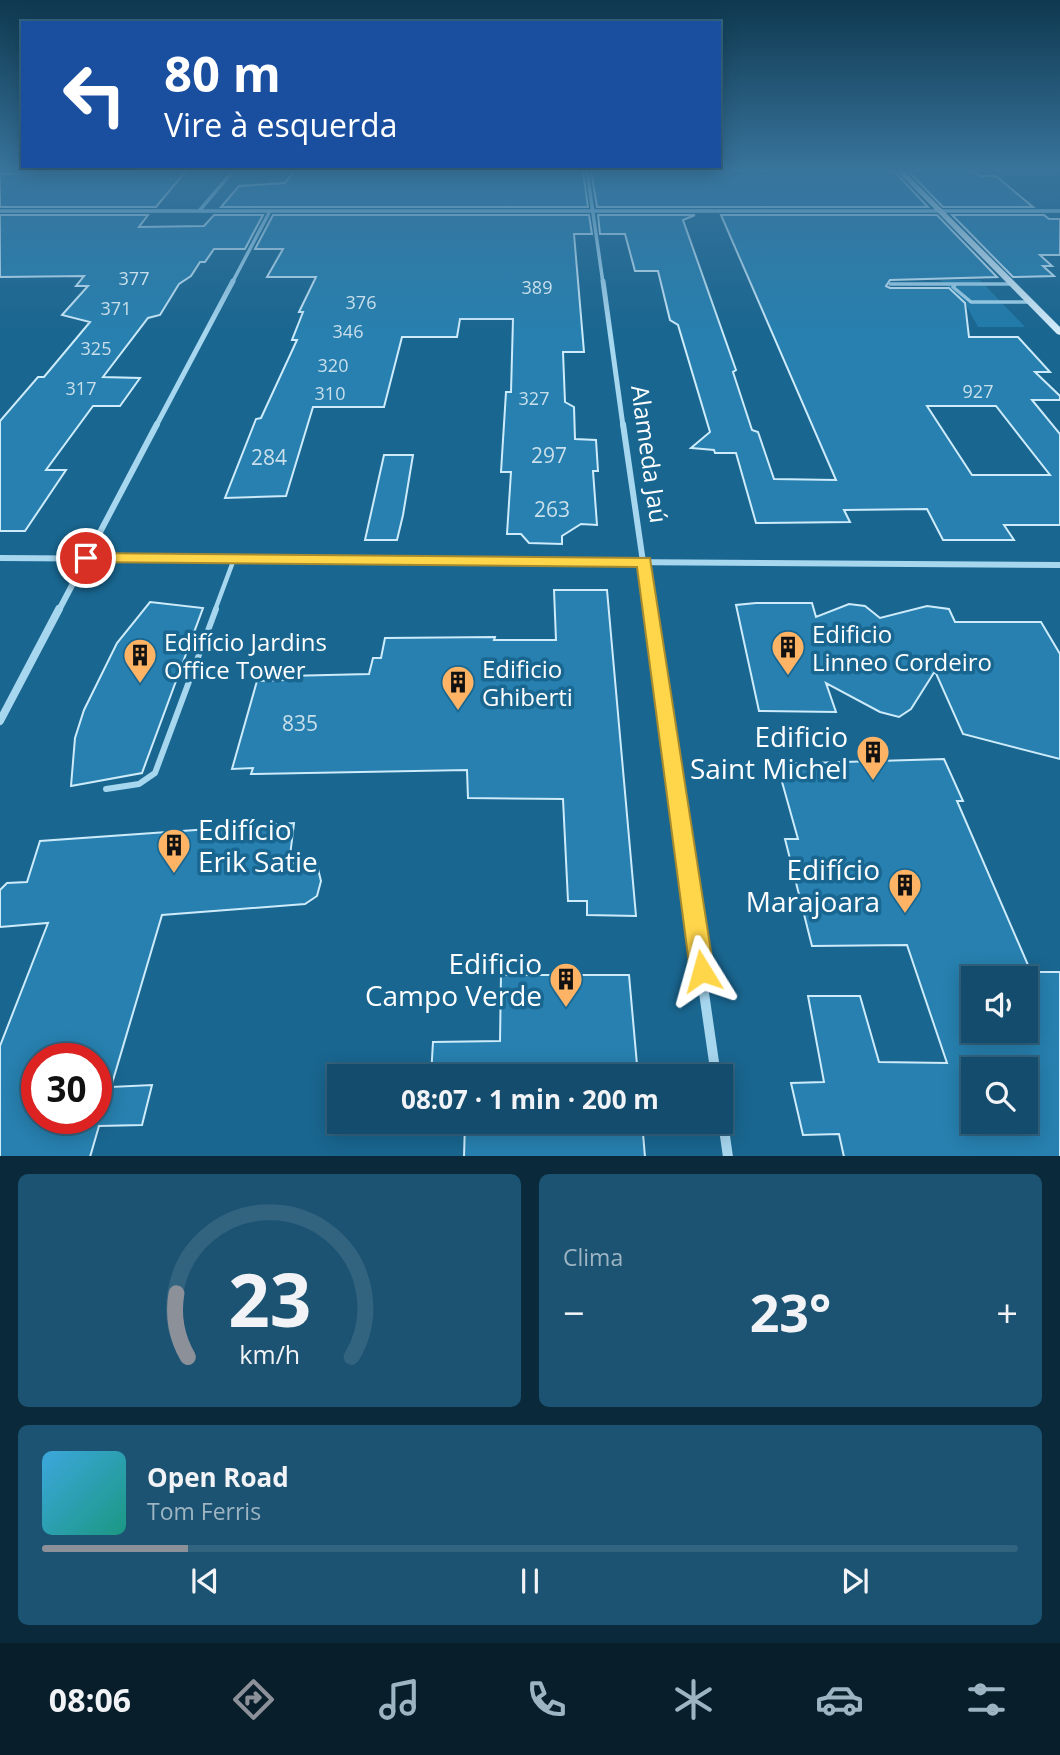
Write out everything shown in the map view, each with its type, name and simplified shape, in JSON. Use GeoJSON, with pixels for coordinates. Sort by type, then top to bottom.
{"type":"FeatureCollection","features":[{"type":"Feature","properties":{"kind":"street"},"geometry":{"type":"LineString","coordinates":[[0,721],[263,225]]}},
{"type":"Feature","properties":{"kind":"street","name":"Alameda Jaú"},"geometry":{"type":"LineString","coordinates":[[595,225],[714,1064]]}},
{"type":"Feature","properties":{"kind":"street"},"geometry":{"type":"LineString","coordinates":[[953,225],[1060,332]]}},
{"type":"Feature","properties":{"kind":"street"},"geometry":{"type":"LineString","coordinates":[[0,558],[1060,565]]}},
{"type":"Feature","properties":{"kind":"street"},"geometry":{"type":"LineString","coordinates":[[725,1134],[728,1156]]}},
{"type":"Feature","properties":{"kind":"lane"},"geometry":{"type":"LineString","coordinates":[[890,284],[1012,284]]}},
{"type":"Feature","properties":{"kind":"lane"},"geometry":{"type":"LineString","coordinates":[[956,284],[953,287],[964,299],[971,302],[1030,302]]}},
{"type":"Feature","properties":{"kind":"lane"},"geometry":{"type":"LineString","coordinates":[[106,789],[139,784],[155,773],[233,559]]}},
{"type":"Feature","properties":{"kind":"shaded area"},"geometry":{"type":"Polygon","coordinates":[[[940,280],[980,280],[1025,327],[978,327],[964,301],[940,280]]]}},
{"type":"Feature","properties":{"kind":"building"},"geometry":{"type":"Polygon","coordinates":[[[0,225],[258,225],[245,249],[214,249],[205,262],[200,262],[191,276],[179,284],[160,315],[148,318],[103,377],[140,378],[120,406],[93,406],[46,470],[66,470],[25,531],[0,531],[0,421],[38,377],[44,377],[90,322],[62,315],[88,286],[76,286],[84,276],[0,277],[0,225]]]}},
{"type":"Feature","properties":{"kind":"building"},"geometry":{"type":"Polygon","coordinates":[[[268,225],[591,225],[592,234],[574,234],[584,352],[563,352],[565,402],[574,407],[575,439],[596,440],[598,471],[593,471],[597,525],[581,524],[562,536],[562,544],[529,543],[521,534],[507,534],[511,472],[501,472],[506,392],[511,392],[513,319],[460,319],[457,337],[402,337],[384,407],[313,407],[286,496],[225,498],[256,419],[261,418],[297,340],[292,340],[303,312],[299,312],[316,277],[267,277],[283,249],[255,249],[268,225]]]}},
{"type":"Feature","properties":{"kind":"building"},"geometry":{"type":"Polygon","coordinates":[[[599,225],[685,225],[736,370],[733,372],[752,430],[758,432],[774,479],[836,480],[725,225],[947,225],[997,277],[890,280],[886,286],[949,288],[965,303],[969,337],[1018,337],[1050,372],[1035,372],[1060,396],[1060,400],[1032,400],[1060,434],[1060,525],[1004,525],[1014,540],[943,540],[927,509],[844,510],[850,522],[756,523],[736,453],[715,453],[714,450],[691,448],[710,432],[678,325],[670,320],[658,271],[635,271],[625,234],[600,234],[599,225]],[[927,406],[972,475],[1050,475],[996,406],[927,406]]]}},
{"type":"Feature","properties":{"kind":"building"},"geometry":{"type":"Polygon","coordinates":[[[962,225],[1060,225],[1060,255],[1040,255],[1052,266],[1043,266],[1054,276],[1013,277],[962,225]]]}},
{"type":"Feature","properties":{"kind":"building"},"geometry":{"type":"Polygon","coordinates":[[[384,455],[413,455],[403,515],[397,540],[365,540],[384,455]]]}},
{"type":"Feature","properties":{"kind":"building"},"geometry":{"type":"Polygon","coordinates":[[[554,590],[607,590],[636,916],[587,915],[587,901],[568,901],[563,799],[468,798],[467,770],[251,774],[253,768],[232,769],[257,681],[285,680],[286,676],[369,674],[373,658],[381,658],[385,638],[495,637],[494,640],[556,640],[554,590]]]}},
{"type":"Feature","properties":{"kind":"building","name":"Edifício Jardins Office Tower"},"geometry":{"type":"Polygon","coordinates":[[[150,602],[203,608],[142,773],[71,786],[75,738],[84,710],[117,643],[150,602]]]}},
{"type":"Feature","properties":{"kind":"building"},"geometry":{"type":"Polygon","coordinates":[[[812,603],[816,617],[849,604],[865,606],[880,618],[927,606],[949,609],[955,622],[1041,622],[1060,654],[1060,759],[963,734],[935,671],[911,709],[899,717],[880,712],[826,683],[836,712],[759,711],[736,605],[812,603]]]}},
{"type":"Feature","properties":{"kind":"building"},"geometry":{"type":"Polygon","coordinates":[[[944,759],[963,801],[957,801],[1028,966],[961,966],[961,1043],[1038,1043],[1038,972],[1060,972],[1060,1156],[844,1156],[839,1134],[803,1135],[791,1083],[824,1082],[808,996],[860,996],[879,1062],[947,1063],[907,945],[812,946],[785,839],[798,839],[777,764],[944,759]]]}},
{"type":"Feature","properties":{"kind":"building"},"geometry":{"type":"Polygon","coordinates":[[[294,823],[289,864],[310,860],[318,869],[321,881],[317,896],[305,904],[162,915],[112,1084],[112,1043],[21,1043],[21,1134],[97,1134],[90,1156],[0,1156],[0,1046],[48,923],[0,927],[0,890],[7,883],[27,882],[40,841],[294,823]]]}},
{"type":"Feature","properties":{"kind":"building","name":"Edificio Campo Verde"},"geometry":{"type":"Polygon","coordinates":[[[501,975],[629,975],[637,1064],[432,1064],[433,1042],[500,1041],[501,975]]]}},
{"type":"Feature","properties":{"kind":"building"},"geometry":{"type":"Polygon","coordinates":[[[152,1085],[142,1125],[112,1126],[112,1087],[152,1085]]]}},
{"type":"Feature","properties":{"kind":"building"},"geometry":{"type":"Polygon","coordinates":[[[465,1134],[643,1134],[645,1156],[464,1156],[465,1134]]]}},
{"type":"Feature","properties":{"kind":"place","name":"Edificio Linneo Cordeiro"},"geometry":{"type":"Point","coordinates":[788,677]}},
{"type":"Feature","properties":{"kind":"place","name":"Edifício Jardins Office Tower"},"geometry":{"type":"Point","coordinates":[140,685]}},
{"type":"Feature","properties":{"kind":"place","name":"Edificio Ghiberti"},"geometry":{"type":"Point","coordinates":[458,712]}},
{"type":"Feature","properties":{"kind":"place","name":"Edificio Saint Michel"},"geometry":{"type":"Point","coordinates":[873,782]}},
{"type":"Feature","properties":{"kind":"place","name":"Edifício Erik Satie"},"geometry":{"type":"Point","coordinates":[174,875]}},
{"type":"Feature","properties":{"kind":"place","name":"Edifício Marajoara"},"geometry":{"type":"Point","coordinates":[905,915]}},
{"type":"Feature","properties":{"kind":"place","name":"Edificio Campo Verde"},"geometry":{"type":"Point","coordinates":[566,1009]}},
{"type":"Feature","properties":{"kind":"route"},"geometry":{"type":"LineString","coordinates":[[86,558],[644,562],[702,971]]}}]}
